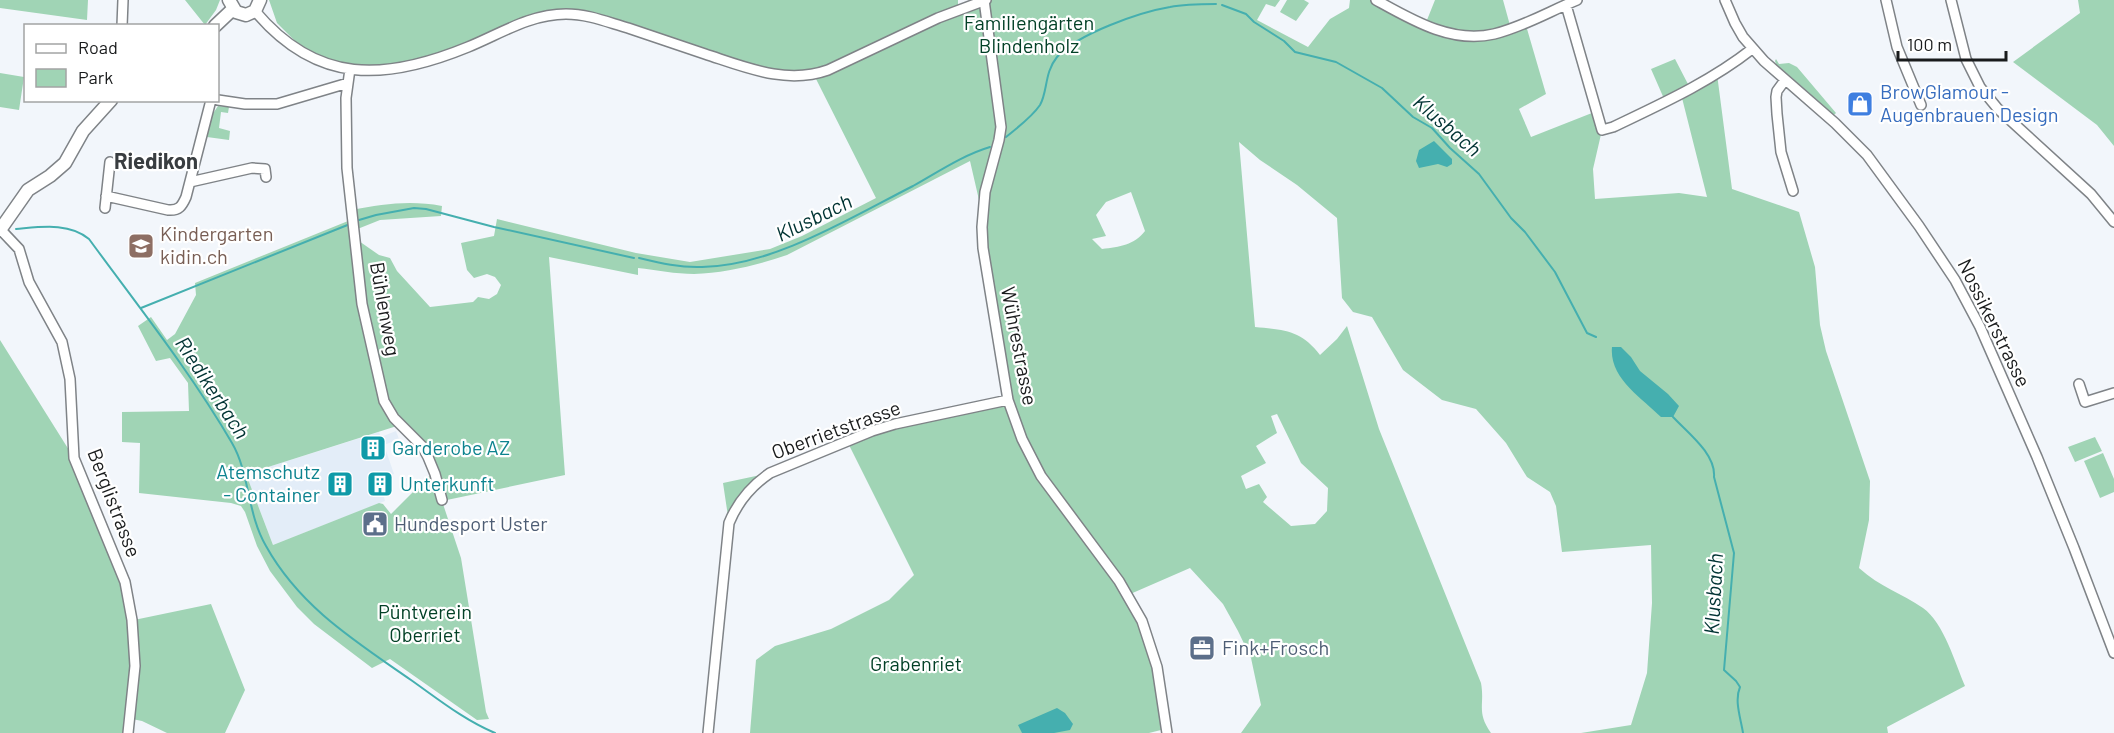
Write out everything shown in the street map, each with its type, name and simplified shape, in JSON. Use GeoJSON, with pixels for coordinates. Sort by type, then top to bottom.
{"type":"FeatureCollection","features":[{"type":"Feature","properties":{"kind":"main road"},"geometry":{"type":"LineString","coordinates":[[216,24],[231,4],[236,12],[246,15],[258,6]]}},
{"type":"Feature","properties":{"kind":"main road"},"geometry":{"type":"LineString","coordinates":[[0,230],[28,190],[65,163],[83,131],[109,102]]}},
{"type":"Feature","properties":{"kind":"street"},"geometry":{"type":"LineString","coordinates":[[122,24],[123,0]]}},
{"type":"Feature","properties":{"kind":"street"},"geometry":{"type":"LineString","coordinates":[[258,6],[273,31],[292,47],[318,61],[350,69],[375,71],[401,68],[467,47],[535,18],[564,14],[598,19],[760,72],[796,76],[814,75],[842,64],[938,18],[984,0]]}},
{"type":"Feature","properties":{"kind":"street","name":"Wührestrasse"},"geometry":{"type":"LineString","coordinates":[[984,0],[1001,127],[998,148],[985,192],[981,227],[1008,400],[1022,439],[1041,476],[1119,581],[1142,621],[1157,667],[1167,733]]}},
{"type":"Feature","properties":{"kind":"street"},"geometry":{"type":"LineString","coordinates":[[1376,0],[1435,29],[1469,36],[1493,34],[1511,29],[1577,0]]}},
{"type":"Feature","properties":{"kind":"street","name":"Nossikerstrasse"},"geometry":{"type":"LineString","coordinates":[[1725,0],[1735,23],[1752,49],[1835,123],[1867,155],[1919,226],[1959,287],[1980,327],[2037,457],[2114,653]]}},
{"type":"Feature","properties":{"kind":"street"},"geometry":{"type":"LineString","coordinates":[[1886,0],[1897,47],[1921,105]]}},
{"type":"Feature","properties":{"kind":"street"},"geometry":{"type":"LineString","coordinates":[[1950,0],[1966,59],[1980,87],[1998,109],[2091,194],[2114,222]]}},
{"type":"Feature","properties":{"kind":"street"},"geometry":{"type":"LineString","coordinates":[[1566,4],[1602,130],[1613,128],[1704,81],[1732,65],[1752,49]]}},
{"type":"Feature","properties":{"kind":"street","name":"Bühlenweg"},"geometry":{"type":"LineString","coordinates":[[350,69],[346,98],[347,168],[356,239],[358,282],[382,395],[394,418],[422,446],[435,474],[442,500]]}},
{"type":"Feature","properties":{"kind":"street"},"geometry":{"type":"LineString","coordinates":[[1785,80],[1776,97],[1777,114],[1781,152],[1793,191]]}},
{"type":"Feature","properties":{"kind":"street"},"geometry":{"type":"LineString","coordinates":[[219,100],[245,104],[277,104],[348,83]]}},
{"type":"Feature","properties":{"kind":"street"},"geometry":{"type":"LineString","coordinates":[[106,196],[176,210],[184,202],[210,102]]}},
{"type":"Feature","properties":{"kind":"street"},"geometry":{"type":"LineString","coordinates":[[105,208],[110,162]]}},
{"type":"Feature","properties":{"kind":"street"},"geometry":{"type":"LineString","coordinates":[[190,182],[252,168],[265,169],[266,177]]}},
{"type":"Feature","properties":{"kind":"street","name":"Berglistrasse"},"geometry":{"type":"LineString","coordinates":[[0,230],[19,249],[29,282],[62,342],[70,379],[74,458],[125,582],[132,620],[135,666],[128,733]]}},
{"type":"Feature","properties":{"kind":"street"},"geometry":{"type":"LineString","coordinates":[[2079,384],[2085,402],[2114,393]]}},
{"type":"Feature","properties":{"kind":"street","name":"Oberrietstrasse"},"geometry":{"type":"LineString","coordinates":[[708,733],[729,523],[736,507],[746,494],[770,473],[872,431],[1008,400]]}},
{"type":"Feature","properties":{"kind":"shaded area"},"geometry":{"type":"Polygon","coordinates":[[[396,431],[399,439],[384,445],[394,474],[386,477],[390,491],[383,493],[385,501],[273,545],[246,474],[379,432],[381,437],[396,431]]]}},
{"type":"Feature","properties":{"kind":"green space"},"geometry":{"type":"Polygon","coordinates":[[[0,0],[88,0],[87,20],[0,8],[0,0]]]}},
{"type":"Feature","properties":{"kind":"green space"},"geometry":{"type":"Polygon","coordinates":[[[185,0],[220,0],[216,10],[204,24],[185,0]]]}},
{"type":"Feature","properties":{"kind":"green space"},"geometry":{"type":"Polygon","coordinates":[[[269,0],[958,0],[958,9],[984,0],[1280,0],[1275,7],[1266,4],[1257,20],[1308,47],[1330,19],[1349,8],[1350,0],[1376,0],[1425,25],[1435,0],[1503,0],[1511,29],[1525,22],[1546,94],[1519,109],[1531,137],[1597,111],[1602,130],[1593,169],[1595,199],[1679,193],[1707,197],[1681,94],[1665,101],[1651,69],[1675,59],[1690,88],[1717,74],[1732,189],[1799,212],[1815,267],[1820,325],[1826,351],[1870,481],[1869,520],[1859,568],[1923,608],[1930,615],[1943,633],[1965,686],[1887,727],[1888,733],[1581,733],[1631,725],[1647,673],[1652,603],[1651,545],[1562,552],[1556,506],[1550,492],[1527,477],[1506,443],[1476,409],[1442,400],[1403,370],[1372,317],[1353,312],[1342,298],[1337,218],[1239,142],[1255,327],[1275,329],[1299,336],[1320,355],[1347,326],[1379,429],[1481,683],[1482,714],[1491,733],[1241,733],[1261,705],[1251,658],[1223,604],[1190,568],[1128,595],[1152,650],[1165,729],[1149,733],[750,733],[756,660],[775,646],[831,629],[889,600],[914,575],[847,441],[1008,400],[982,213],[970,161],[787,255],[741,268],[694,274],[638,268],[638,275],[549,257],[565,475],[442,501],[461,558],[489,719],[477,720],[390,659],[372,668],[314,624],[297,607],[270,571],[241,506],[139,493],[140,443],[122,442],[122,412],[189,411],[188,383],[170,358],[156,361],[138,326],[151,317],[167,340],[175,334],[196,295],[195,283],[353,219],[352,210],[363,208],[408,203],[442,206],[441,216],[380,220],[355,230],[356,239],[379,255],[390,258],[397,271],[430,307],[473,302],[478,297],[489,299],[497,294],[501,285],[495,277],[487,274],[474,278],[467,270],[461,243],[494,236],[497,219],[636,253],[690,262],[770,249],[802,236],[876,198],[814,75],[779,75],[598,19],[550,15],[401,68],[350,65],[319,56],[296,42],[277,23],[269,0]],[[1131,192],[1106,202],[1096,215],[1106,236],[1092,239],[1102,249],[1126,244],[1141,236],[1145,231],[1131,192]],[[1277,414],[1271,416],[1277,433],[1256,446],[1266,463],[1241,476],[1246,489],[1259,484],[1267,497],[1263,502],[1291,526],[1315,524],[1327,511],[1328,488],[1301,463],[1277,414]],[[400,425],[246,474],[273,545],[379,503],[383,504],[391,514],[413,492],[429,482],[428,477],[435,474],[428,457],[400,425]]]}},
{"type":"Feature","properties":{"kind":"green space"},"geometry":{"type":"Polygon","coordinates":[[[1287,0],[1304,0],[1309,3],[1296,21],[1280,12],[1287,0]]]}},
{"type":"Feature","properties":{"kind":"green space"},"geometry":{"type":"Polygon","coordinates":[[[2078,0],[2114,0],[2114,146],[2097,125],[2013,62],[2080,13],[2078,0]]]}},
{"type":"Feature","properties":{"kind":"green space"},"geometry":{"type":"Polygon","coordinates":[[[1776,59],[1779,64],[1789,63],[1797,67],[1836,113],[1834,115],[1776,64],[1776,59]]]}},
{"type":"Feature","properties":{"kind":"green space"},"geometry":{"type":"Polygon","coordinates":[[[0,73],[24,77],[19,110],[0,107],[0,73]]]}},
{"type":"Feature","properties":{"kind":"green space"},"geometry":{"type":"Polygon","coordinates":[[[218,106],[229,107],[228,113],[221,112],[219,128],[230,131],[229,140],[207,137],[212,115],[218,106]]]}},
{"type":"Feature","properties":{"kind":"green space"},"geometry":{"type":"Polygon","coordinates":[[[0,340],[74,458],[97,509],[134,620],[211,604],[245,690],[225,733],[167,733],[142,721],[132,719],[130,733],[0,733],[0,340]]]}},
{"type":"Feature","properties":{"kind":"green space"},"geometry":{"type":"Polygon","coordinates":[[[2095,437],[2102,451],[2075,462],[2068,447],[2095,437]]]}},
{"type":"Feature","properties":{"kind":"green space"},"geometry":{"type":"Polygon","coordinates":[[[2103,453],[2114,479],[2114,492],[2100,498],[2084,461],[2103,453]]]}},
{"type":"Feature","properties":{"kind":"green space"},"geometry":{"type":"Polygon","coordinates":[[[770,473],[757,483],[729,523],[723,483],[770,473]]]}},
{"type":"Feature","properties":{"kind":"water"},"geometry":{"type":"Polygon","coordinates":[[[1434,141],[1452,159],[1452,164],[1447,167],[1438,164],[1419,168],[1416,161],[1419,150],[1434,141]]]}},
{"type":"Feature","properties":{"kind":"water"},"geometry":{"type":"Polygon","coordinates":[[[1612,347],[1621,347],[1640,371],[1679,406],[1673,417],[1661,417],[1621,378],[1612,358],[1612,347]]]}},
{"type":"Feature","properties":{"kind":"water"},"geometry":{"type":"Polygon","coordinates":[[[1057,708],[1065,713],[1073,724],[1070,730],[1054,733],[1022,733],[1018,725],[1057,708]]]}},
{"type":"Feature","properties":{"kind":"waterway","name":"Klusbach"},"geometry":{"type":"LineString","coordinates":[[1006,137],[1040,105],[1053,63],[1066,48],[1094,32],[1126,19],[1181,5],[1216,4]]}},
{"type":"Feature","properties":{"kind":"waterway","name":"Klusbach"},"geometry":{"type":"LineString","coordinates":[[1222,5],[1246,14],[1254,22],[1284,41],[1295,52],[1336,62],[1382,88],[1413,117],[1432,128],[1479,174],[1511,218],[1525,232],[1555,272],[1587,333],[1596,337]]}},
{"type":"Feature","properties":{"kind":"waterway","name":"Klusbach"},"geometry":{"type":"LineString","coordinates":[[639,258],[670,265],[694,267],[729,265],[756,258],[810,238],[913,186],[960,159],[990,147]]}},
{"type":"Feature","properties":{"kind":"waterway","name":"Klusbach"},"geometry":{"type":"LineString","coordinates":[[359,220],[414,208],[426,209],[494,227],[634,258]]}},
{"type":"Feature","properties":{"kind":"waterway","name":"Klusbach"},"geometry":{"type":"LineString","coordinates":[[141,308],[350,224]]}},
{"type":"Feature","properties":{"kind":"waterway","name":"Riedikerbach"},"geometry":{"type":"LineString","coordinates":[[16,229],[63,228],[73,230],[89,239],[181,364],[232,443],[238,455],[260,534],[280,568],[295,587],[349,637],[452,709],[495,733]]}},
{"type":"Feature","properties":{"kind":"waterway","name":"Klusbach"},"geometry":{"type":"LineString","coordinates":[[1673,417],[1700,444],[1711,460],[1734,553],[1724,670],[1740,687],[1738,704],[1743,733]]}},
{"type":"Feature","properties":{"kind":"place","name":"BrowGlamour - Augenbrauen Design"},"geometry":{"type":"Point","coordinates":[1860,104]}},
{"type":"Feature","properties":{"kind":"place","name":"Kindergarten kidin.ch"},"geometry":{"type":"Point","coordinates":[141,246]}},
{"type":"Feature","properties":{"kind":"place","name":"Garderobe AZ"},"geometry":{"type":"Point","coordinates":[373,448]}},
{"type":"Feature","properties":{"kind":"place","name":"Atemschutz - Container"},"geometry":{"type":"Point","coordinates":[340,484]}},
{"type":"Feature","properties":{"kind":"place","name":"Unterkunft"},"geometry":{"type":"Point","coordinates":[380,484]}},
{"type":"Feature","properties":{"kind":"place","name":"Hundesport Uster"},"geometry":{"type":"Point","coordinates":[375,524]}},
{"type":"Feature","properties":{"kind":"place","name":"Fink+Frosch"},"geometry":{"type":"Point","coordinates":[1202,648]}},
{"type":"Feature","properties":{"kind":"district","name":"Riedikon"},"geometry":{"type":"Point","coordinates":[156,161]}},
{"type":"Feature","properties":{"kind":"park label","name":"Familiengärten Blindenholz"},"geometry":{"type":"Point","coordinates":[1029,34]}},
{"type":"Feature","properties":{"kind":"park label","name":"Püntverein Oberriet"},"geometry":{"type":"Point","coordinates":[425,624]}},
{"type":"Feature","properties":{"kind":"park label","name":"Grabenriet"},"geometry":{"type":"Point","coordinates":[916,664]}}]}
